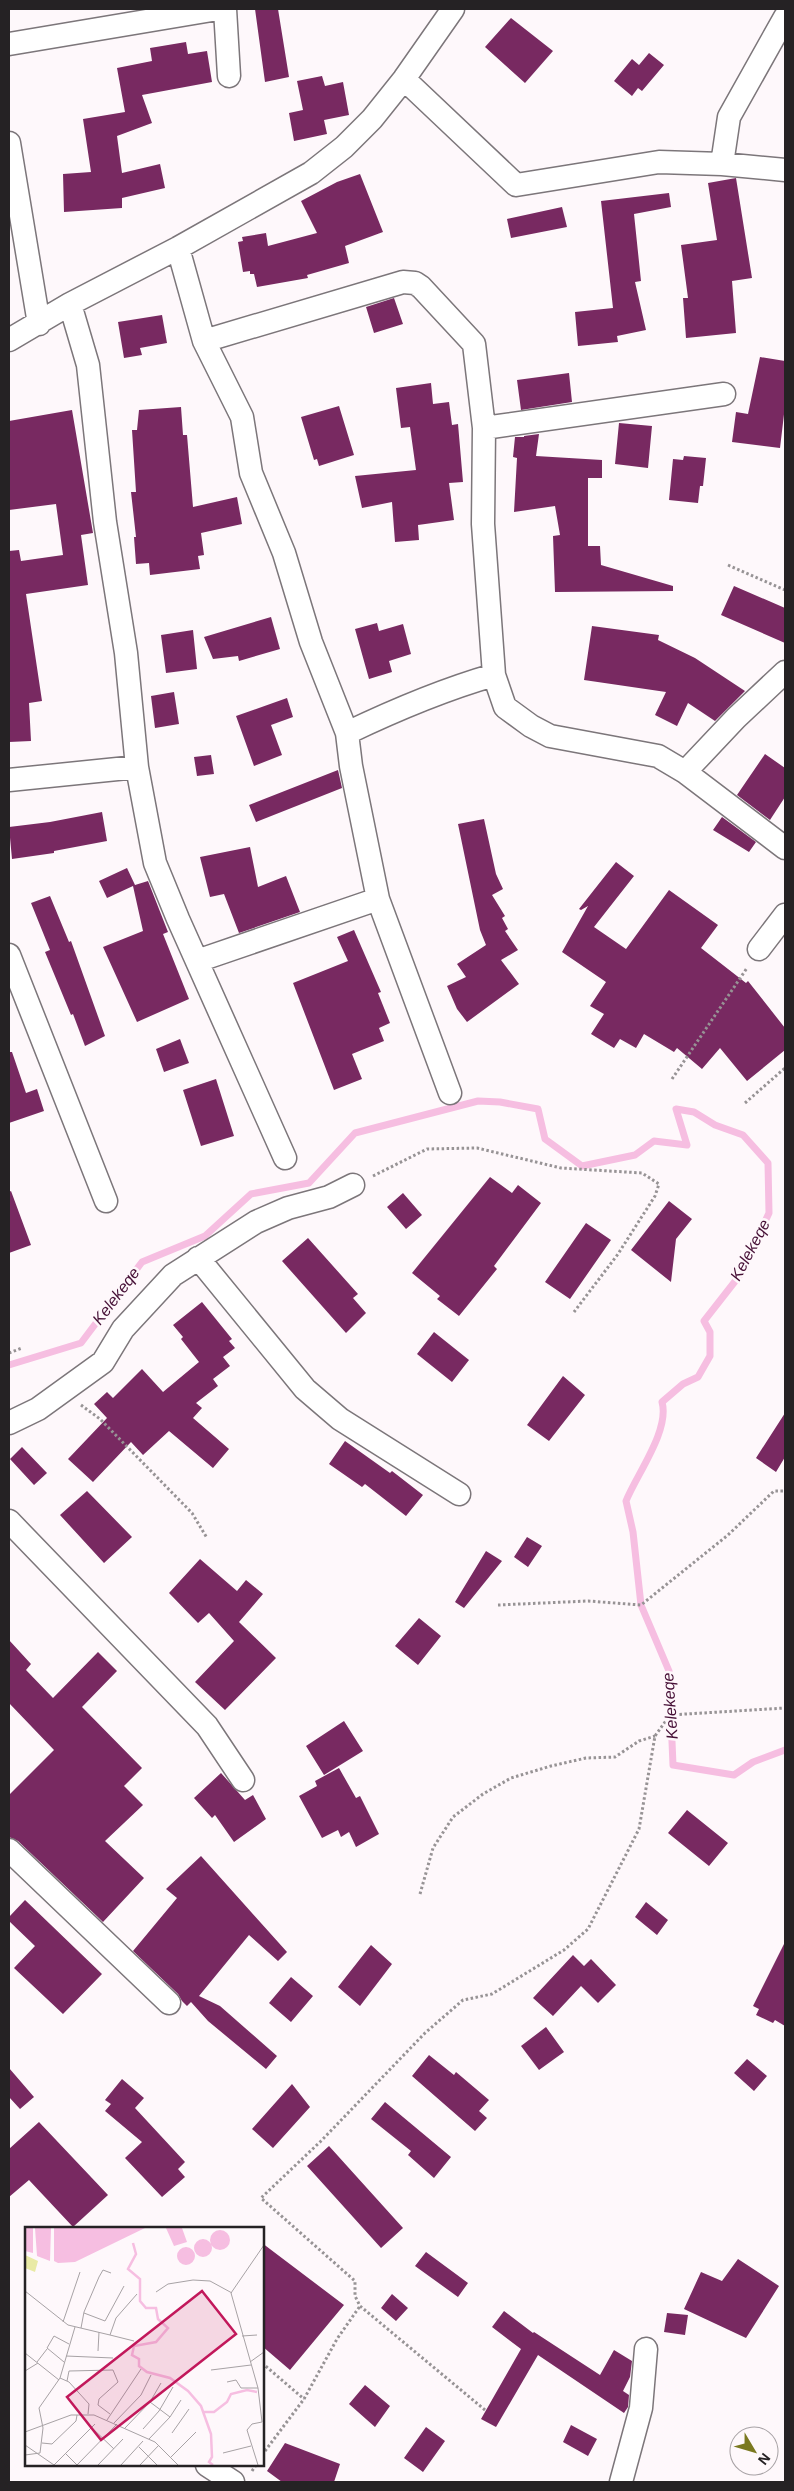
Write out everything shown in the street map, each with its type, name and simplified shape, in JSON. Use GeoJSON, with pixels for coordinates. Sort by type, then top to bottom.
{"type":"FeatureCollection","features":[{"type":"Feature","properties":{"kind":"street"},"geometry":{"type":"LineString","coordinates":[[9,44],[218,9]]}},
{"type":"Feature","properties":{"kind":"street"},"geometry":{"type":"LineString","coordinates":[[225,9],[229,76]]}},
{"type":"Feature","properties":{"kind":"street"},"geometry":{"type":"LineString","coordinates":[[9,340],[70,304],[178,248],[311,173],[344,148],[372,119],[404,79],[453,9]]}},
{"type":"Feature","properties":{"kind":"street"},"geometry":{"type":"LineString","coordinates":[[722,164],[729,117],[785,17]]}},
{"type":"Feature","properties":{"kind":"street"},"geometry":{"type":"LineString","coordinates":[[404,79],[516,185],[659,162],[722,164],[785,170]]}},
{"type":"Feature","properties":{"kind":"street"},"geometry":{"type":"LineString","coordinates":[[9,143],[39,324]]}},
{"type":"Feature","properties":{"kind":"street"},"geometry":{"type":"LineString","coordinates":[[178,248],[204,341],[242,417],[251,473],[284,553],[311,642],[347,733],[351,766],[378,899],[450,1093]]}},
{"type":"Feature","properties":{"kind":"street"},"geometry":{"type":"LineString","coordinates":[[204,341],[403,282],[415,283],[474,344],[484,428],[483,524],[494,674],[505,707],[531,726],[550,736],[658,756],[685,772],[785,848]]}},
{"type":"Feature","properties":{"kind":"street"},"geometry":{"type":"LineString","coordinates":[[70,304],[88,365],[105,522],[126,653],[137,767],[155,863],[284,1158]]}},
{"type":"Feature","properties":{"kind":"street"},"geometry":{"type":"LineString","coordinates":[[484,428],[724,394]]}},
{"type":"Feature","properties":{"kind":"street"},"geometry":{"type":"LineString","coordinates":[[685,772],[736,718],[785,672]]}},
{"type":"Feature","properties":{"kind":"street"},"geometry":{"type":"LineString","coordinates":[[347,733],[392,711],[446,689],[494,674]]}},
{"type":"Feature","properties":{"kind":"street"},"geometry":{"type":"LineString","coordinates":[[9,780],[137,767]]}},
{"type":"Feature","properties":{"kind":"street"},"geometry":{"type":"LineString","coordinates":[[197,961],[378,899]]}},
{"type":"Feature","properties":{"kind":"street"},"geometry":{"type":"LineString","coordinates":[[759,949],[785,915]]}},
{"type":"Feature","properties":{"kind":"street"},"geometry":{"type":"LineString","coordinates":[[9,955],[106,1201]]}},
{"type":"Feature","properties":{"kind":"street"},"geometry":{"type":"LineString","coordinates":[[9,1423],[38,1409],[103,1362],[123,1329],[157,1290],[173,1275],[256,1222],[288,1208],[329,1197],[353,1185]]}},
{"type":"Feature","properties":{"kind":"street"},"geometry":{"type":"LineString","coordinates":[[198,1258],[305,1389],[340,1419],[459,1494]]}},
{"type":"Feature","properties":{"kind":"street"},"geometry":{"type":"LineString","coordinates":[[9,1521],[207,1726],[243,1780]]}},
{"type":"Feature","properties":{"kind":"street"},"geometry":{"type":"LineString","coordinates":[[9,1850],[169,2003]]}},
{"type":"Feature","properties":{"kind":"street"},"geometry":{"type":"LineString","coordinates":[[621,2482],[641,2408],[646,2349]]}},
{"type":"Feature","properties":{"kind":"street"},"geometry":{"type":"LineString","coordinates":[[209,2466],[233,2482]]}},
{"type":"Feature","properties":{"kind":"path"},"geometry":{"type":"LineString","coordinates":[[728,565],[785,590]]}},
{"type":"Feature","properties":{"kind":"path"},"geometry":{"type":"LineString","coordinates":[[672,1079],[759,949]]}},
{"type":"Feature","properties":{"kind":"path"},"geometry":{"type":"LineString","coordinates":[[744,1103],[785,1068]]}},
{"type":"Feature","properties":{"kind":"path"},"geometry":{"type":"LineString","coordinates":[[353,1185],[427,1149],[477,1148],[561,1168],[642,1172],[659,1184],[655,1196],[618,1254],[574,1312]]}},
{"type":"Feature","properties":{"kind":"path"},"geometry":{"type":"LineString","coordinates":[[9,1352],[22,1348]]}},
{"type":"Feature","properties":{"kind":"path"},"geometry":{"type":"LineString","coordinates":[[62,1391],[106,1426],[192,1513],[207,1538]]}},
{"type":"Feature","properties":{"kind":"path"},"geometry":{"type":"LineString","coordinates":[[498,1605],[588,1601],[641,1605],[728,1535],[774,1491],[785,1491]]}},
{"type":"Feature","properties":{"kind":"path"},"geometry":{"type":"LineString","coordinates":[[486,2410],[360,2306],[355,2296],[355,2281],[261,2198],[321,2141],[425,2033],[463,2000],[492,1994],[564,1950],[588,1928],[638,1829],[655,1736],[670,1715],[785,1708]]}},
{"type":"Feature","properties":{"kind":"path"},"geometry":{"type":"LineString","coordinates":[[420,1894],[433,1848],[453,1817],[483,1794],[511,1778],[551,1766],[586,1758],[616,1757],[640,1741],[655,1736]]}},
{"type":"Feature","properties":{"kind":"path"},"geometry":{"type":"LineString","coordinates":[[264,2452],[304,2399],[338,2339],[360,2306]]}},
{"type":"Feature","properties":{"kind":"path"},"geometry":{"type":"LineString","coordinates":[[264,2365],[304,2399]]}},
{"type":"Feature","properties":{"kind":"building"},"geometry":{"type":"Polygon","coordinates":[[[255,9],[278,9],[289,77],[265,82],[255,9]]]}},
{"type":"Feature","properties":{"kind":"building"},"geometry":{"type":"Polygon","coordinates":[[[511,18],[553,51],[525,83],[485,47],[511,18]]]}},
{"type":"Feature","properties":{"kind":"building"},"geometry":{"type":"Polygon","coordinates":[[[186,42],[188,54],[207,51],[212,82],[142,95],[152,123],[117,136],[122,173],[160,164],[165,188],[122,198],[122,208],[64,212],[63,174],[91,172],[83,119],[125,112],[117,68],[152,61],[150,48],[186,42]]]}},
{"type":"Feature","properties":{"kind":"building"},"geometry":{"type":"Polygon","coordinates":[[[649,53],[664,65],[642,91],[638,88],[632,96],[614,81],[632,59],[639,65],[649,53]]]}},
{"type":"Feature","properties":{"kind":"building"},"geometry":{"type":"Polygon","coordinates":[[[322,76],[325,86],[343,82],[349,115],[324,120],[327,134],[294,141],[289,113],[303,110],[297,81],[322,76]]]}},
{"type":"Feature","properties":{"kind":"building"},"geometry":{"type":"Polygon","coordinates":[[[360,174],[383,232],[345,246],[349,263],[307,275],[308,278],[257,287],[254,274],[250,274],[250,271],[243,272],[238,242],[243,241],[242,237],[266,233],[268,246],[317,233],[301,201],[337,182],[360,174]]]}},
{"type":"Feature","properties":{"kind":"building"},"geometry":{"type":"Polygon","coordinates":[[[736,178],[752,278],[732,281],[736,333],[686,338],[683,298],[688,298],[681,245],[717,240],[708,183],[736,178]]]}},
{"type":"Feature","properties":{"kind":"building"},"geometry":{"type":"Polygon","coordinates":[[[669,193],[671,207],[634,214],[641,281],[635,282],[646,330],[617,336],[618,342],[578,346],[575,312],[613,308],[601,201],[669,193]]]}},
{"type":"Feature","properties":{"kind":"building"},"geometry":{"type":"Polygon","coordinates":[[[562,207],[567,227],[511,238],[507,219],[562,207]]]}},
{"type":"Feature","properties":{"kind":"building"},"geometry":{"type":"Polygon","coordinates":[[[394,298],[403,324],[374,333],[366,307],[394,298]]]}},
{"type":"Feature","properties":{"kind":"building"},"geometry":{"type":"Polygon","coordinates":[[[162,315],[167,343],[140,348],[142,355],[124,358],[118,322],[162,315]]]}},
{"type":"Feature","properties":{"kind":"building"},"geometry":{"type":"Polygon","coordinates":[[[760,357],[785,361],[785,406],[780,448],[732,442],[736,412],[748,414],[760,357]]]}},
{"type":"Feature","properties":{"kind":"building"},"geometry":{"type":"Polygon","coordinates":[[[569,373],[572,402],[521,410],[517,380],[569,373]]]}},
{"type":"Feature","properties":{"kind":"building"},"geometry":{"type":"Polygon","coordinates":[[[431,383],[433,404],[449,402],[452,425],[458,424],[463,482],[449,483],[454,520],[418,525],[419,540],[395,542],[392,502],[362,508],[355,476],[416,470],[410,427],[401,428],[396,388],[431,383]]]}},
{"type":"Feature","properties":{"kind":"building"},"geometry":{"type":"Polygon","coordinates":[[[339,406],[354,455],[319,466],[317,459],[314,460],[301,417],[339,406]]]}},
{"type":"Feature","properties":{"kind":"building"},"geometry":{"type":"Polygon","coordinates":[[[181,407],[183,435],[187,435],[193,507],[237,497],[242,524],[201,533],[204,555],[198,556],[200,569],[150,575],[149,563],[136,564],[134,537],[136,537],[131,492],[136,492],[132,430],[137,430],[139,410],[181,407]]]}},
{"type":"Feature","properties":{"kind":"building"},"geometry":{"type":"Polygon","coordinates":[[[72,410],[93,533],[81,535],[88,585],[26,594],[42,701],[29,703],[31,741],[9,742],[9,551],[19,550],[21,561],[63,555],[56,504],[9,510],[9,421],[72,410]]]}},
{"type":"Feature","properties":{"kind":"building"},"geometry":{"type":"Polygon","coordinates":[[[619,423],[652,426],[648,468],[615,464],[619,423]]]}},
{"type":"Feature","properties":{"kind":"building"},"geometry":{"type":"Polygon","coordinates":[[[539,434],[536,456],[602,460],[602,478],[588,478],[588,546],[600,546],[601,565],[673,586],[673,591],[555,592],[553,536],[560,535],[555,506],[514,512],[517,458],[513,457],[515,437],[539,434]]]}},
{"type":"Feature","properties":{"kind":"building"},"geometry":{"type":"Polygon","coordinates":[[[684,456],[706,458],[703,486],[700,486],[698,503],[669,500],[673,459],[683,460],[684,456]]]}},
{"type":"Feature","properties":{"kind":"building"},"geometry":{"type":"Polygon","coordinates":[[[734,586],[785,608],[785,643],[721,615],[734,586]]]}},
{"type":"Feature","properties":{"kind":"building"},"geometry":{"type":"Polygon","coordinates":[[[271,617],[280,649],[239,661],[238,656],[213,659],[204,637],[271,617]]]}},
{"type":"Feature","properties":{"kind":"building"},"geometry":{"type":"Polygon","coordinates":[[[377,623],[379,631],[403,624],[411,654],[389,661],[392,672],[369,679],[355,629],[377,623]]]}},
{"type":"Feature","properties":{"kind":"building"},"geometry":{"type":"Polygon","coordinates":[[[592,626],[659,635],[658,640],[695,658],[745,691],[715,721],[688,703],[677,726],[655,715],[666,692],[584,680],[592,626]]]}},
{"type":"Feature","properties":{"kind":"building"},"geometry":{"type":"Polygon","coordinates":[[[193,630],[197,669],[166,673],[161,635],[193,630]]]}},
{"type":"Feature","properties":{"kind":"building"},"geometry":{"type":"Polygon","coordinates":[[[174,692],[179,724],[155,728],[151,696],[174,692]]]}},
{"type":"Feature","properties":{"kind":"building"},"geometry":{"type":"Polygon","coordinates":[[[287,698],[293,717],[271,725],[282,755],[254,766],[236,716],[287,698]]]}},
{"type":"Feature","properties":{"kind":"building"},"geometry":{"type":"Polygon","coordinates":[[[765,754],[785,768],[785,797],[770,820],[737,795],[765,754]]]}},
{"type":"Feature","properties":{"kind":"building"},"geometry":{"type":"Polygon","coordinates":[[[211,755],[214,774],[197,776],[194,757],[211,755]]]}},
{"type":"Feature","properties":{"kind":"building"},"geometry":{"type":"Polygon","coordinates":[[[338,770],[342,788],[256,822],[249,805],[338,770]]]}},
{"type":"Feature","properties":{"kind":"building"},"geometry":{"type":"Polygon","coordinates":[[[102,812],[107,841],[54,851],[54,853],[12,859],[9,827],[50,822],[102,812]]]}},
{"type":"Feature","properties":{"kind":"building"},"geometry":{"type":"Polygon","coordinates":[[[722,817],[756,842],[749,852],[713,830],[722,817]]]}},
{"type":"Feature","properties":{"kind":"building"},"geometry":{"type":"Polygon","coordinates":[[[484,819],[496,874],[503,889],[492,895],[505,916],[502,918],[508,929],[505,931],[518,950],[501,960],[519,984],[467,1022],[457,1009],[447,986],[466,977],[457,964],[486,945],[480,930],[458,824],[484,819]]]}},
{"type":"Feature","properties":{"kind":"building"},"geometry":{"type":"Polygon","coordinates":[[[250,847],[258,887],[286,876],[300,912],[239,933],[224,894],[210,897],[200,857],[250,847]]]}},
{"type":"Feature","properties":{"kind":"building"},"geometry":{"type":"Polygon","coordinates":[[[616,862],[634,876],[594,927],[626,949],[669,890],[718,925],[701,948],[746,983],[748,981],[785,1028],[785,1050],[747,1081],[720,1048],[702,1069],[677,1048],[674,1052],[644,1034],[636,1048],[620,1039],[614,1048],[591,1034],[604,1014],[590,1006],[606,982],[562,952],[588,906],[581,910],[579,909],[616,862]]]}},
{"type":"Feature","properties":{"kind":"building"},"geometry":{"type":"Polygon","coordinates":[[[127,868],[135,885],[148,881],[168,932],[163,934],[189,999],[137,1022],[103,947],[143,931],[133,886],[107,898],[99,881],[127,868]]]}},
{"type":"Feature","properties":{"kind":"building"},"geometry":{"type":"Polygon","coordinates":[[[50,896],[69,942],[71,941],[105,1036],[85,1046],[45,952],[50,950],[31,903],[50,896]]]}},
{"type":"Feature","properties":{"kind":"building"},"geometry":{"type":"Polygon","coordinates":[[[354,930],[381,992],[378,993],[390,1023],[379,1028],[384,1041],[352,1054],[362,1079],[334,1090],[293,983],[348,961],[337,937],[354,930]]]}},
{"type":"Feature","properties":{"kind":"building"},"geometry":{"type":"Polygon","coordinates":[[[180,1039],[189,1063],[164,1072],[156,1049],[180,1039]]]}},
{"type":"Feature","properties":{"kind":"building"},"geometry":{"type":"Polygon","coordinates":[[[9,1052],[12,1052],[26,1093],[37,1089],[44,1111],[9,1123],[9,1052]]]}},
{"type":"Feature","properties":{"kind":"building"},"geometry":{"type":"Polygon","coordinates":[[[216,1079],[234,1136],[201,1146],[183,1090],[216,1079]]]}},
{"type":"Feature","properties":{"kind":"building"},"geometry":{"type":"Polygon","coordinates":[[[490,1177],[512,1193],[518,1185],[541,1203],[494,1266],[497,1269],[459,1316],[437,1299],[440,1296],[412,1273],[490,1177]]]}},
{"type":"Feature","properties":{"kind":"building"},"geometry":{"type":"Polygon","coordinates":[[[11,1191],[31,1245],[9,1253],[9,1192],[11,1191]]]}},
{"type":"Feature","properties":{"kind":"building"},"geometry":{"type":"Polygon","coordinates":[[[403,1193],[422,1215],[406,1229],[387,1207],[403,1193]]]}},
{"type":"Feature","properties":{"kind":"building"},"geometry":{"type":"Polygon","coordinates":[[[669,1201],[692,1219],[676,1239],[671,1282],[631,1250],[669,1201]]]}},
{"type":"Feature","properties":{"kind":"building"},"geometry":{"type":"Polygon","coordinates":[[[586,1223],[611,1240],[570,1299],[545,1282],[586,1223]]]}},
{"type":"Feature","properties":{"kind":"building"},"geometry":{"type":"Polygon","coordinates":[[[308,1238],[358,1294],[353,1298],[366,1313],[346,1333],[282,1261],[308,1238]]]}},
{"type":"Feature","properties":{"kind":"building"},"geometry":{"type":"Polygon","coordinates":[[[202,1302],[232,1339],[229,1341],[235,1348],[223,1357],[230,1366],[213,1379],[218,1386],[196,1403],[202,1408],[193,1418],[229,1449],[213,1468],[169,1431],[143,1455],[131,1442],[93,1482],[68,1459],[107,1418],[94,1404],[107,1392],[113,1398],[142,1369],[163,1392],[199,1362],[181,1339],[183,1337],[173,1325],[202,1302]]]}},
{"type":"Feature","properties":{"kind":"building"},"geometry":{"type":"Polygon","coordinates":[[[434,1332],[469,1360],[452,1382],[417,1354],[434,1332]]]}},
{"type":"Feature","properties":{"kind":"building"},"geometry":{"type":"Polygon","coordinates":[[[563,1376],[585,1395],[549,1441],[527,1425],[563,1376]]]}},
{"type":"Feature","properties":{"kind":"building"},"geometry":{"type":"Polygon","coordinates":[[[785,1413],[785,1457],[776,1472],[756,1458],[785,1413]]]}},
{"type":"Feature","properties":{"kind":"building"},"geometry":{"type":"Polygon","coordinates":[[[345,1441],[390,1473],[392,1471],[423,1495],[406,1516],[365,1484],[362,1487],[329,1464],[345,1441]]]}},
{"type":"Feature","properties":{"kind":"building"},"geometry":{"type":"Polygon","coordinates":[[[22,1447],[47,1473],[34,1485],[10,1459],[22,1447]]]}},
{"type":"Feature","properties":{"kind":"building"},"geometry":{"type":"Polygon","coordinates":[[[87,1491],[132,1537],[104,1563],[60,1515],[87,1491]]]}},
{"type":"Feature","properties":{"kind":"building"},"geometry":{"type":"Polygon","coordinates":[[[527,1537],[542,1546],[528,1567],[514,1557],[527,1537]]]}},
{"type":"Feature","properties":{"kind":"building"},"geometry":{"type":"Polygon","coordinates":[[[486,1551],[502,1561],[464,1608],[455,1602],[486,1551]]]}},
{"type":"Feature","properties":{"kind":"building"},"geometry":{"type":"Polygon","coordinates":[[[200,1559],[237,1591],[246,1580],[263,1594],[239,1622],[276,1658],[225,1710],[195,1682],[234,1641],[209,1613],[198,1623],[169,1593],[200,1559]]]}},
{"type":"Feature","properties":{"kind":"building"},"geometry":{"type":"Polygon","coordinates":[[[419,1618],[441,1636],[418,1665],[395,1646],[419,1618]]]}},
{"type":"Feature","properties":{"kind":"building"},"geometry":{"type":"Polygon","coordinates":[[[9,1640],[31,1664],[26,1670],[53,1698],[98,1652],[117,1671],[82,1707],[142,1768],[124,1786],[143,1805],[105,1841],[144,1878],[103,1922],[18,1841],[9,1837],[9,1795],[54,1750],[9,1703],[9,1640]]]}},
{"type":"Feature","properties":{"kind":"building"},"geometry":{"type":"Polygon","coordinates":[[[344,1721],[363,1751],[324,1775],[306,1746],[344,1721]]]}},
{"type":"Feature","properties":{"kind":"building"},"geometry":{"type":"Polygon","coordinates":[[[339,1768],[356,1798],[360,1796],[379,1834],[356,1847],[349,1832],[341,1837],[338,1830],[322,1838],[299,1796],[317,1786],[315,1781],[339,1768]]]}},
{"type":"Feature","properties":{"kind":"building"},"geometry":{"type":"Polygon","coordinates":[[[221,1773],[245,1800],[253,1795],[266,1819],[234,1842],[215,1815],[212,1818],[194,1798],[221,1773]]]}},
{"type":"Feature","properties":{"kind":"building"},"geometry":{"type":"Polygon","coordinates":[[[687,1810],[728,1843],[709,1866],[668,1833],[687,1810]]]}},
{"type":"Feature","properties":{"kind":"building"},"geometry":{"type":"Polygon","coordinates":[[[201,1856],[287,1952],[278,1961],[249,1935],[199,1996],[220,2006],[277,2056],[266,2069],[208,2021],[191,2002],[187,2006],[178,1994],[133,1951],[177,1898],[166,1889],[201,1856]]]}},
{"type":"Feature","properties":{"kind":"building"},"geometry":{"type":"Polygon","coordinates":[[[25,1900],[102,1974],[63,2014],[14,1968],[35,1946],[9,1921],[9,1917],[25,1900]]]}},
{"type":"Feature","properties":{"kind":"building"},"geometry":{"type":"Polygon","coordinates":[[[646,1902],[668,1920],[657,1935],[635,1917],[646,1902]]]}},
{"type":"Feature","properties":{"kind":"building"},"geometry":{"type":"Polygon","coordinates":[[[785,1942],[785,2026],[775,2020],[773,2023],[756,2015],[759,2009],[753,2006],[785,1942]]]}},
{"type":"Feature","properties":{"kind":"building"},"geometry":{"type":"Polygon","coordinates":[[[371,1945],[392,1964],[360,2006],[338,1987],[371,1945]]]}},
{"type":"Feature","properties":{"kind":"building"},"geometry":{"type":"Polygon","coordinates":[[[573,1955],[584,1966],[591,1959],[616,1985],[598,2003],[581,1986],[553,2016],[533,1998],[573,1955]]]}},
{"type":"Feature","properties":{"kind":"building"},"geometry":{"type":"Polygon","coordinates":[[[291,1977],[313,1996],[291,2022],[269,2003],[291,1977]]]}},
{"type":"Feature","properties":{"kind":"building"},"geometry":{"type":"Polygon","coordinates":[[[546,2027],[564,2052],[539,2070],[521,2046],[546,2027]]]}},
{"type":"Feature","properties":{"kind":"building"},"geometry":{"type":"Polygon","coordinates":[[[429,2055],[454,2075],[456,2072],[489,2100],[479,2111],[487,2118],[475,2131],[412,2076],[429,2055]]]}},
{"type":"Feature","properties":{"kind":"building"},"geometry":{"type":"Polygon","coordinates":[[[747,2059],[767,2076],[754,2091],[734,2073],[747,2059]]]}},
{"type":"Feature","properties":{"kind":"building"},"geometry":{"type":"Polygon","coordinates":[[[9,2068],[34,2097],[20,2109],[9,2097],[9,2068]]]}},
{"type":"Feature","properties":{"kind":"building"},"geometry":{"type":"Polygon","coordinates":[[[122,2079],[144,2098],[135,2108],[185,2162],[178,2169],[185,2177],[162,2197],[125,2158],[142,2142],[105,2111],[111,2104],[105,2100],[122,2079]]]}},
{"type":"Feature","properties":{"kind":"building"},"geometry":{"type":"Polygon","coordinates":[[[292,2084],[310,2107],[273,2148],[252,2129],[292,2084]]]}},
{"type":"Feature","properties":{"kind":"building"},"geometry":{"type":"Polygon","coordinates":[[[385,2102],[451,2157],[434,2178],[408,2155],[411,2151],[371,2119],[385,2102]]]}},
{"type":"Feature","properties":{"kind":"building"},"geometry":{"type":"Polygon","coordinates":[[[39,2122],[108,2195],[73,2227],[29,2180],[9,2197],[9,2149],[39,2122]]]}},
{"type":"Feature","properties":{"kind":"building"},"geometry":{"type":"Polygon","coordinates":[[[329,2146],[403,2228],[381,2248],[307,2166],[329,2146]]]}},
{"type":"Feature","properties":{"kind":"building"},"geometry":{"type":"Polygon","coordinates":[[[264,2245],[344,2305],[290,2370],[264,2348],[264,2245]]]}},
{"type":"Feature","properties":{"kind":"building"},"geometry":{"type":"Polygon","coordinates":[[[426,2252],[468,2283],[458,2297],[415,2266],[426,2252]]]}},
{"type":"Feature","properties":{"kind":"building"},"geometry":{"type":"Polygon","coordinates":[[[738,2259],[779,2286],[746,2338],[684,2309],[701,2272],[722,2281],[738,2259]]]}},
{"type":"Feature","properties":{"kind":"building"},"geometry":{"type":"Polygon","coordinates":[[[392,2294],[408,2308],[396,2321],[381,2308],[392,2294]]]}},
{"type":"Feature","properties":{"kind":"building"},"geometry":{"type":"Polygon","coordinates":[[[504,2311],[533,2333],[600,2375],[614,2350],[632,2361],[630,2377],[623,2391],[629,2395],[628,2407],[624,2413],[538,2355],[496,2427],[481,2419],[521,2349],[492,2327],[504,2311]]]}},
{"type":"Feature","properties":{"kind":"building"},"geometry":{"type":"Polygon","coordinates":[[[667,2313],[688,2315],[685,2335],[664,2332],[667,2313]]]}},
{"type":"Feature","properties":{"kind":"building"},"geometry":{"type":"Polygon","coordinates":[[[365,2385],[390,2406],[375,2427],[349,2404],[365,2385]]]}},
{"type":"Feature","properties":{"kind":"building"},"geometry":{"type":"Polygon","coordinates":[[[571,2425],[597,2439],[588,2456],[563,2442],[571,2425]]]}},
{"type":"Feature","properties":{"kind":"building"},"geometry":{"type":"Polygon","coordinates":[[[426,2427],[445,2441],[423,2472],[404,2458],[426,2427]]]}},
{"type":"Feature","properties":{"kind":"building"},"geometry":{"type":"Polygon","coordinates":[[[285,2443],[340,2464],[334,2482],[282,2482],[267,2471],[285,2443]]]}},
{"type":"Feature","properties":{"kind":"waterway","name":"Kelekeqe"},"geometry":{"type":"LineString","coordinates":[[9,1365],[81,1343],[142,1262],[205,1236],[251,1194],[309,1183],[355,1133],[478,1101],[500,1102],[538,1109],[545,1139],[582,1166],[635,1155],[654,1141],[687,1145],[676,1109],[694,1112],[715,1125],[743,1135],[768,1163],[769,1213],[740,1275],[704,1321],[710,1332],[710,1356],[698,1377],[683,1384],[662,1402],[663,1413],[657,1439],[626,1501],[633,1532],[641,1605],[669,1671],[673,1765],[734,1775],[753,1762],[785,1750]]}}]}
